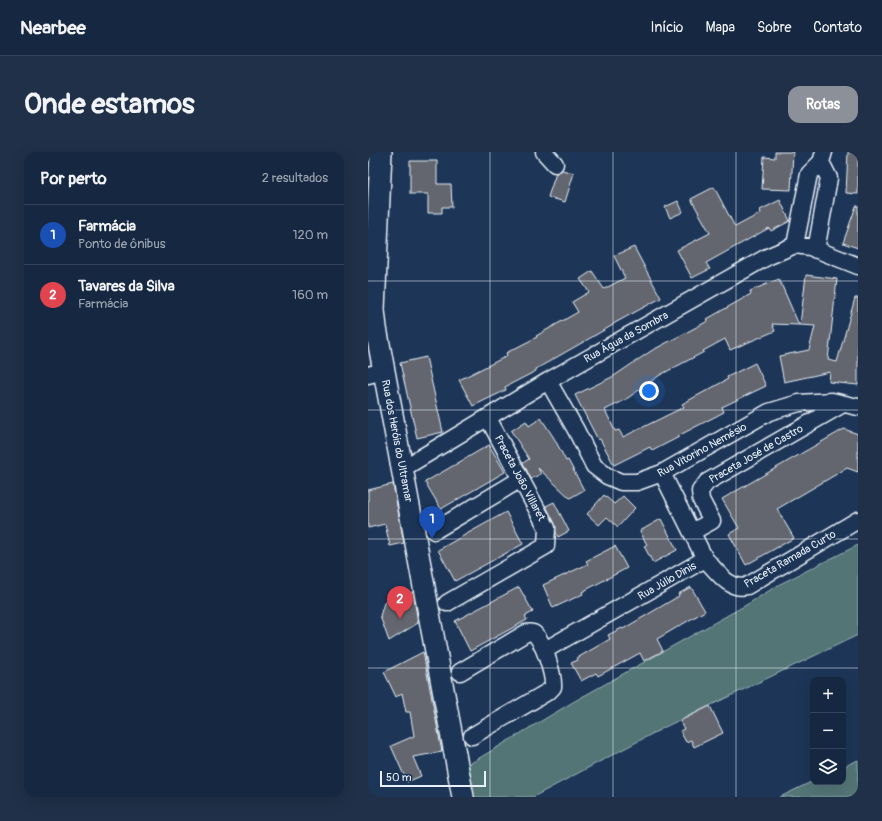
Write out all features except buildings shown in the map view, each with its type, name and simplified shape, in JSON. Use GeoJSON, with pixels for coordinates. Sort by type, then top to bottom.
{"type":"FeatureCollection","features":[{"type":"Feature","properties":{"kind":"street","name":"Rua dos Heróis do Ultramar"},"geometry":{"type":"LineString","coordinates":[[381,152],[374,310],[376,373],[402,469],[464,797]]}},
{"type":"Feature","properties":{"kind":"street"},"geometry":{"type":"LineString","coordinates":[[544,152],[555,164]]}},
{"type":"Feature","properties":{"kind":"street"},"geometry":{"type":"LineString","coordinates":[[822,157],[809,174],[795,245],[816,250],[858,266]]}},
{"type":"Feature","properties":{"kind":"street"},"geometry":{"type":"LineString","coordinates":[[816,250],[829,178],[822,157]]}},
{"type":"Feature","properties":{"kind":"street","name":"Rua Água da Sombra"},"geometry":{"type":"LineString","coordinates":[[402,469],[548,381],[767,257],[795,245]]}},
{"type":"Feature","properties":{"kind":"street","name":"Rua Vitorino Nemésio"},"geometry":{"type":"LineString","coordinates":[[548,381],[576,430],[594,466],[606,476],[621,482],[637,482],[662,473],[769,412],[799,402],[832,401],[851,405]]}},
{"type":"Feature","properties":{"kind":"street","name":"Praceta José de Castro"},"geometry":{"type":"LineString","coordinates":[[692,532],[712,521],[701,500],[700,491],[707,482],[851,405]]}},
{"type":"Feature","properties":{"kind":"street","name":"Praceta João Villaret"},"geometry":{"type":"LineString","coordinates":[[447,603],[546,546],[547,528],[488,418]]}},
{"type":"Feature","properties":{"kind":"street","name":"Rua Júlio Dinis"},"geometry":{"type":"LineString","coordinates":[[545,650],[705,559],[662,473]]}},
{"type":"Feature","properties":{"kind":"street"},"geometry":{"type":"LineString","coordinates":[[434,531],[521,479]]}},
{"type":"Feature","properties":{"kind":"street","name":"Praceta Ramada Curto"},"geometry":{"type":"LineString","coordinates":[[705,559],[728,582],[741,588],[747,586],[858,520]]}},
{"type":"Feature","properties":{"kind":"street"},"geometry":{"type":"LineString","coordinates":[[460,672],[530,632],[535,634],[545,650],[553,684],[551,689],[472,736]]}},
{"type":"Feature","properties":{"kind":"green space"},"geometry":{"type":"Polygon","coordinates":[[[858,545],[858,635],[665,727],[533,797],[470,797],[466,766],[573,702],[746,605],[780,584],[858,545]]]}},
{"type":"Feature","properties":{"kind":"green space"},"geometry":{"type":"Polygon","coordinates":[[[858,760],[858,797],[780,797],[810,782],[810,785],[846,785],[846,766],[858,760]]]}},
{"type":"Feature","properties":{"kind":"place","name":"Farmácia"},"geometry":{"type":"Point","coordinates":[432,539]}},
{"type":"Feature","properties":{"kind":"place","name":"Tavares da Silva"},"geometry":{"type":"Point","coordinates":[400,619]}}]}
